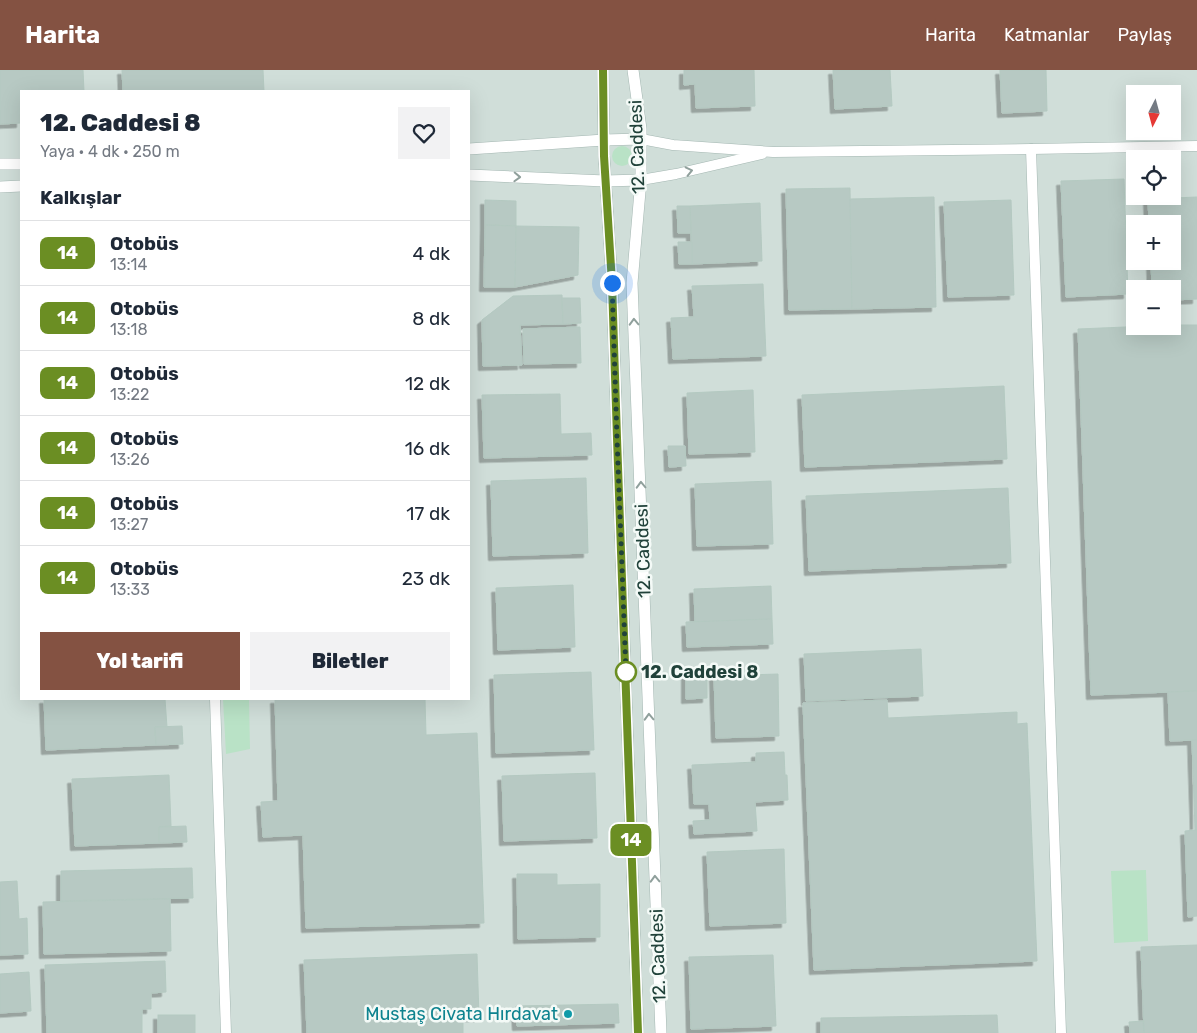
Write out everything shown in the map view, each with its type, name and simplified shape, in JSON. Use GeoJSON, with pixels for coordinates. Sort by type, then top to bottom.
{"type":"FeatureCollection","features":[{"type":"Feature","properties":{"kind":"street","name":"12. Caddesi"},"geometry":{"type":"LineString","coordinates":[[603,70],[604,140],[612,283],[638,1033]]}},
{"type":"Feature","properties":{"kind":"street","name":"12. Caddesi"},"geometry":{"type":"LineString","coordinates":[[633,70],[641,130],[641,180],[632,283],[661,1033]]}},
{"type":"Feature","properties":{"kind":"street"},"geometry":{"type":"LineString","coordinates":[[470,149],[641,139],[673,145],[772,152],[1197,146]]}},
{"type":"Feature","properties":{"kind":"street"},"geometry":{"type":"LineString","coordinates":[[1030,149],[1061,1033]]}},
{"type":"Feature","properties":{"kind":"street"},"geometry":{"type":"LineString","coordinates":[[470,175],[641,180],[772,152]]}},
{"type":"Feature","properties":{"kind":"street"},"geometry":{"type":"LineString","coordinates":[[0,164],[20,164]]}},
{"type":"Feature","properties":{"kind":"street"},"geometry":{"type":"LineString","coordinates":[[0,187],[20,186]]}},
{"type":"Feature","properties":{"kind":"street"},"geometry":{"type":"LineString","coordinates":[[215,700],[226,1033]]}},
{"type":"Feature","properties":{"kind":"shaded area"},"geometry":{"type":"Polygon","coordinates":[[[0,70],[1197,70],[1197,1033],[0,1033],[0,70]]]}},
{"type":"Feature","properties":{"kind":"green space"},"geometry":{"type":"Polygon","coordinates":[[[618,146],[626,146],[632,152],[632,160],[626,166],[618,166],[612,160],[612,152],[618,146]]]}},
{"type":"Feature","properties":{"kind":"green space"},"geometry":{"type":"Polygon","coordinates":[[[223,700],[249,700],[250,749],[226,754],[223,700]]]}},
{"type":"Feature","properties":{"kind":"green space"},"geometry":{"type":"Polygon","coordinates":[[[1146,870],[1148,941],[1114,943],[1111,871],[1146,870]]]}},
{"type":"Feature","properties":{"kind":"building"},"geometry":{"type":"Polygon","coordinates":[[[0,70],[83,70],[84,90],[20,90],[20,123],[0,124],[0,70]]]}},
{"type":"Feature","properties":{"kind":"building"},"geometry":{"type":"Polygon","coordinates":[[[122,70],[263,70],[264,90],[123,90],[122,70]]]}},
{"type":"Feature","properties":{"kind":"building"},"geometry":{"type":"Polygon","coordinates":[[[684,70],[754,70],[755,106],[696,108],[695,84],[684,85],[684,70]]]}},
{"type":"Feature","properties":{"kind":"building"},"geometry":{"type":"Polygon","coordinates":[[[833,70],[890,70],[892,106],[835,109],[833,70]]]}},
{"type":"Feature","properties":{"kind":"building"},"geometry":{"type":"Polygon","coordinates":[[[1000,70],[1046,70],[1047,111],[1002,113],[1000,70]]]}},
{"type":"Feature","properties":{"kind":"building"},"geometry":{"type":"Polygon","coordinates":[[[1124,179],[1128,280],[1126,280],[1126,294],[1066,297],[1061,181],[1124,179]]]}},
{"type":"Feature","properties":{"kind":"building"},"geometry":{"type":"Polygon","coordinates":[[[850,188],[852,309],[789,310],[786,189],[850,188]]]}},
{"type":"Feature","properties":{"kind":"building"},"geometry":{"type":"Polygon","coordinates":[[[934,197],[936,307],[852,309],[850,199],[934,197]]]}},
{"type":"Feature","properties":{"kind":"building"},"geometry":{"type":"Polygon","coordinates":[[[1197,197],[1197,299],[1181,300],[1181,280],[1152,280],[1151,270],[1181,270],[1181,215],[1149,215],[1148,205],[1181,205],[1181,198],[1197,197]]]}},
{"type":"Feature","properties":{"kind":"building"},"geometry":{"type":"Polygon","coordinates":[[[485,200],[516,201],[516,226],[485,225],[485,200]]]}},
{"type":"Feature","properties":{"kind":"building"},"geometry":{"type":"Polygon","coordinates":[[[1011,200],[1014,295],[948,297],[944,202],[1011,200]]]}},
{"type":"Feature","properties":{"kind":"building"},"geometry":{"type":"Polygon","coordinates":[[[760,203],[762,261],[692,264],[690,206],[760,203]]]}},
{"type":"Feature","properties":{"kind":"building"},"geometry":{"type":"Polygon","coordinates":[[[677,206],[690,206],[691,233],[678,233],[677,206]]]}},
{"type":"Feature","properties":{"kind":"building"},"geometry":{"type":"Polygon","coordinates":[[[485,225],[516,226],[515,287],[484,287],[485,225]]]}},
{"type":"Feature","properties":{"kind":"building"},"geometry":{"type":"Polygon","coordinates":[[[516,226],[579,227],[578,275],[515,287],[516,226]]]}},
{"type":"Feature","properties":{"kind":"building"},"geometry":{"type":"Polygon","coordinates":[[[678,242],[692,242],[692,264],[679,264],[678,242]]]}},
{"type":"Feature","properties":{"kind":"building"},"geometry":{"type":"Polygon","coordinates":[[[763,284],[766,356],[673,359],[671,318],[694,317],[692,286],[763,284]]]}},
{"type":"Feature","properties":{"kind":"building"},"geometry":{"type":"Polygon","coordinates":[[[562,295],[563,324],[520,325],[522,365],[483,366],[482,320],[513,296],[562,295]]]}},
{"type":"Feature","properties":{"kind":"building"},"geometry":{"type":"Polygon","coordinates":[[[562,298],[580,298],[581,323],[563,324],[562,298]]]}},
{"type":"Feature","properties":{"kind":"building"},"geometry":{"type":"Polygon","coordinates":[[[1181,325],[1197,325],[1197,691],[1091,695],[1078,329],[1126,327],[1126,335],[1181,335],[1181,325]]]}},
{"type":"Feature","properties":{"kind":"building"},"geometry":{"type":"Polygon","coordinates":[[[580,327],[581,363],[524,364],[523,329],[580,327]]]}},
{"type":"Feature","properties":{"kind":"building"},"geometry":{"type":"Polygon","coordinates":[[[1004,386],[1007,459],[805,467],[802,395],[1004,386]]]}},
{"type":"Feature","properties":{"kind":"building"},"geometry":{"type":"Polygon","coordinates":[[[753,390],[755,452],[689,454],[687,393],[753,390]]]}},
{"type":"Feature","properties":{"kind":"building"},"geometry":{"type":"Polygon","coordinates":[[[560,394],[561,434],[591,433],[592,455],[484,458],[482,395],[560,394]]]}},
{"type":"Feature","properties":{"kind":"building"},"geometry":{"type":"Polygon","coordinates":[[[668,446],[685,446],[686,466],[669,467],[668,446]]]}},
{"type":"Feature","properties":{"kind":"building"},"geometry":{"type":"Polygon","coordinates":[[[586,478],[588,553],[493,556],[491,481],[586,478]]]}},
{"type":"Feature","properties":{"kind":"building"},"geometry":{"type":"Polygon","coordinates":[[[771,481],[773,544],[697,546],[695,484],[771,481]]]}},
{"type":"Feature","properties":{"kind":"building"},"geometry":{"type":"Polygon","coordinates":[[[1008,488],[1011,563],[809,571],[806,496],[1008,488]]]}},
{"type":"Feature","properties":{"kind":"building"},"geometry":{"type":"Polygon","coordinates":[[[573,585],[575,647],[498,650],[496,588],[573,585]]]}},
{"type":"Feature","properties":{"kind":"building"},"geometry":{"type":"Polygon","coordinates":[[[771,586],[772,619],[695,622],[694,589],[771,586]]]}},
{"type":"Feature","properties":{"kind":"building"},"geometry":{"type":"Polygon","coordinates":[[[772,619],[773,644],[687,647],[686,622],[772,619]]]}},
{"type":"Feature","properties":{"kind":"building"},"geometry":{"type":"Polygon","coordinates":[[[921,649],[923,696],[806,701],[804,654],[921,649]]]}},
{"type":"Feature","properties":{"kind":"building"},"geometry":{"type":"Polygon","coordinates":[[[591,672],[594,750],[496,753],[494,675],[591,672]]]}},
{"type":"Feature","properties":{"kind":"building"},"geometry":{"type":"Polygon","coordinates":[[[686,672],[707,672],[707,698],[686,699],[686,672]]]}},
{"type":"Feature","properties":{"kind":"building"},"geometry":{"type":"Polygon","coordinates":[[[778,674],[779,736],[716,738],[714,676],[778,674]]]}},
{"type":"Feature","properties":{"kind":"building"},"geometry":{"type":"Polygon","coordinates":[[[1197,691],[1197,740],[1170,741],[1168,692],[1197,691]]]}},
{"type":"Feature","properties":{"kind":"building"},"geometry":{"type":"Polygon","coordinates":[[[44,700],[165,700],[167,727],[155,727],[156,745],[46,750],[44,700]]]}},
{"type":"Feature","properties":{"kind":"building"},"geometry":{"type":"Polygon","coordinates":[[[275,700],[425,700],[426,735],[477,733],[484,923],[306,928],[303,835],[263,837],[261,802],[278,801],[275,700]]]}},
{"type":"Feature","properties":{"kind":"building"},"geometry":{"type":"Polygon","coordinates":[[[887,700],[888,718],[1017,712],[1017,724],[1027,723],[1037,961],[814,970],[803,703],[887,700]]]}},
{"type":"Feature","properties":{"kind":"building"},"geometry":{"type":"Polygon","coordinates":[[[182,726],[183,744],[156,745],[155,727],[182,726]]]}},
{"type":"Feature","properties":{"kind":"building"},"geometry":{"type":"Polygon","coordinates":[[[1192,740],[1197,740],[1197,830],[1195,830],[1192,740]]]}},
{"type":"Feature","properties":{"kind":"building"},"geometry":{"type":"Polygon","coordinates":[[[784,752],[788,800],[755,802],[757,831],[694,834],[693,821],[710,820],[709,804],[694,804],[692,765],[756,762],[756,753],[784,752]]]}},
{"type":"Feature","properties":{"kind":"building"},"geometry":{"type":"Polygon","coordinates":[[[595,773],[597,838],[504,841],[502,776],[595,773]]]}},
{"type":"Feature","properties":{"kind":"building"},"geometry":{"type":"Polygon","coordinates":[[[169,775],[171,826],[159,827],[159,843],[75,846],[72,779],[169,775]]]}},
{"type":"Feature","properties":{"kind":"building"},"geometry":{"type":"Polygon","coordinates":[[[186,826],[187,842],[159,843],[159,827],[186,826]]]}},
{"type":"Feature","properties":{"kind":"building"},"geometry":{"type":"Polygon","coordinates":[[[1197,830],[1197,916],[1188,917],[1185,831],[1197,830]]]}},
{"type":"Feature","properties":{"kind":"building"},"geometry":{"type":"Polygon","coordinates":[[[784,849],[786,923],[710,926],[707,852],[784,849]]]}},
{"type":"Feature","properties":{"kind":"building"},"geometry":{"type":"Polygon","coordinates":[[[192,868],[193,898],[61,901],[61,871],[192,868]]]}},
{"type":"Feature","properties":{"kind":"building"},"geometry":{"type":"Polygon","coordinates":[[[517,874],[557,874],[557,885],[600,884],[600,937],[518,939],[517,874]]]}},
{"type":"Feature","properties":{"kind":"building"},"geometry":{"type":"Polygon","coordinates":[[[17,881],[19,919],[27,918],[28,954],[0,955],[0,882],[17,881]]]}},
{"type":"Feature","properties":{"kind":"building"},"geometry":{"type":"Polygon","coordinates":[[[170,899],[171,951],[44,954],[43,902],[170,899]]]}},
{"type":"Feature","properties":{"kind":"building"},"geometry":{"type":"Polygon","coordinates":[[[1197,945],[1197,1033],[1144,1033],[1141,947],[1197,945]]]}},
{"type":"Feature","properties":{"kind":"building"},"geometry":{"type":"Polygon","coordinates":[[[477,954],[479,1017],[463,1017],[463,1033],[307,1033],[304,960],[477,954]]]}},
{"type":"Feature","properties":{"kind":"building"},"geometry":{"type":"Polygon","coordinates":[[[773,955],[776,1026],[691,1029],[689,957],[773,955]]]}},
{"type":"Feature","properties":{"kind":"building"},"geometry":{"type":"Polygon","coordinates":[[[165,961],[166,992],[151,993],[151,1009],[142,1009],[142,1033],[47,1033],[45,965],[165,961]]]}},
{"type":"Feature","properties":{"kind":"building"},"geometry":{"type":"Polygon","coordinates":[[[29,972],[31,1011],[0,1013],[0,974],[29,972]]]}},
{"type":"Feature","properties":{"kind":"building","name":"Mustaş Civata Hırdavat"},"geometry":{"type":"Polygon","coordinates":[[[618,1004],[619,1023],[517,1026],[516,1006],[618,1004]]]}},
{"type":"Feature","properties":{"kind":"building"},"geometry":{"type":"Polygon","coordinates":[[[158,1015],[195,1015],[195,1033],[158,1033],[158,1015]]]}},
{"type":"Feature","properties":{"kind":"building"},"geometry":{"type":"Polygon","coordinates":[[[997,1015],[998,1033],[821,1033],[821,1018],[997,1015]]]}},
{"type":"Feature","properties":{"kind":"building"},"geometry":{"type":"Polygon","coordinates":[[[1143,1021],[1144,1033],[1130,1033],[1129,1022],[1143,1021]]]}},
{"type":"Feature","properties":{"kind":"bus line","name":"14"},"geometry":{"type":"LineString","coordinates":[[603,70],[604,156],[612,283],[638,1033]]}},
{"type":"Feature","properties":{"kind":"place","name":"12. Caddesi 8"},"geometry":{"type":"Point","coordinates":[626,672]}},
{"type":"Feature","properties":{"kind":"place","name":"Mustaş Civata Hırdavat"},"geometry":{"type":"Point","coordinates":[568,1014]}},
{"type":"Feature","properties":{"kind":"route"},"geometry":{"type":"LineString","coordinates":[[612,283],[626,672]]}}]}
